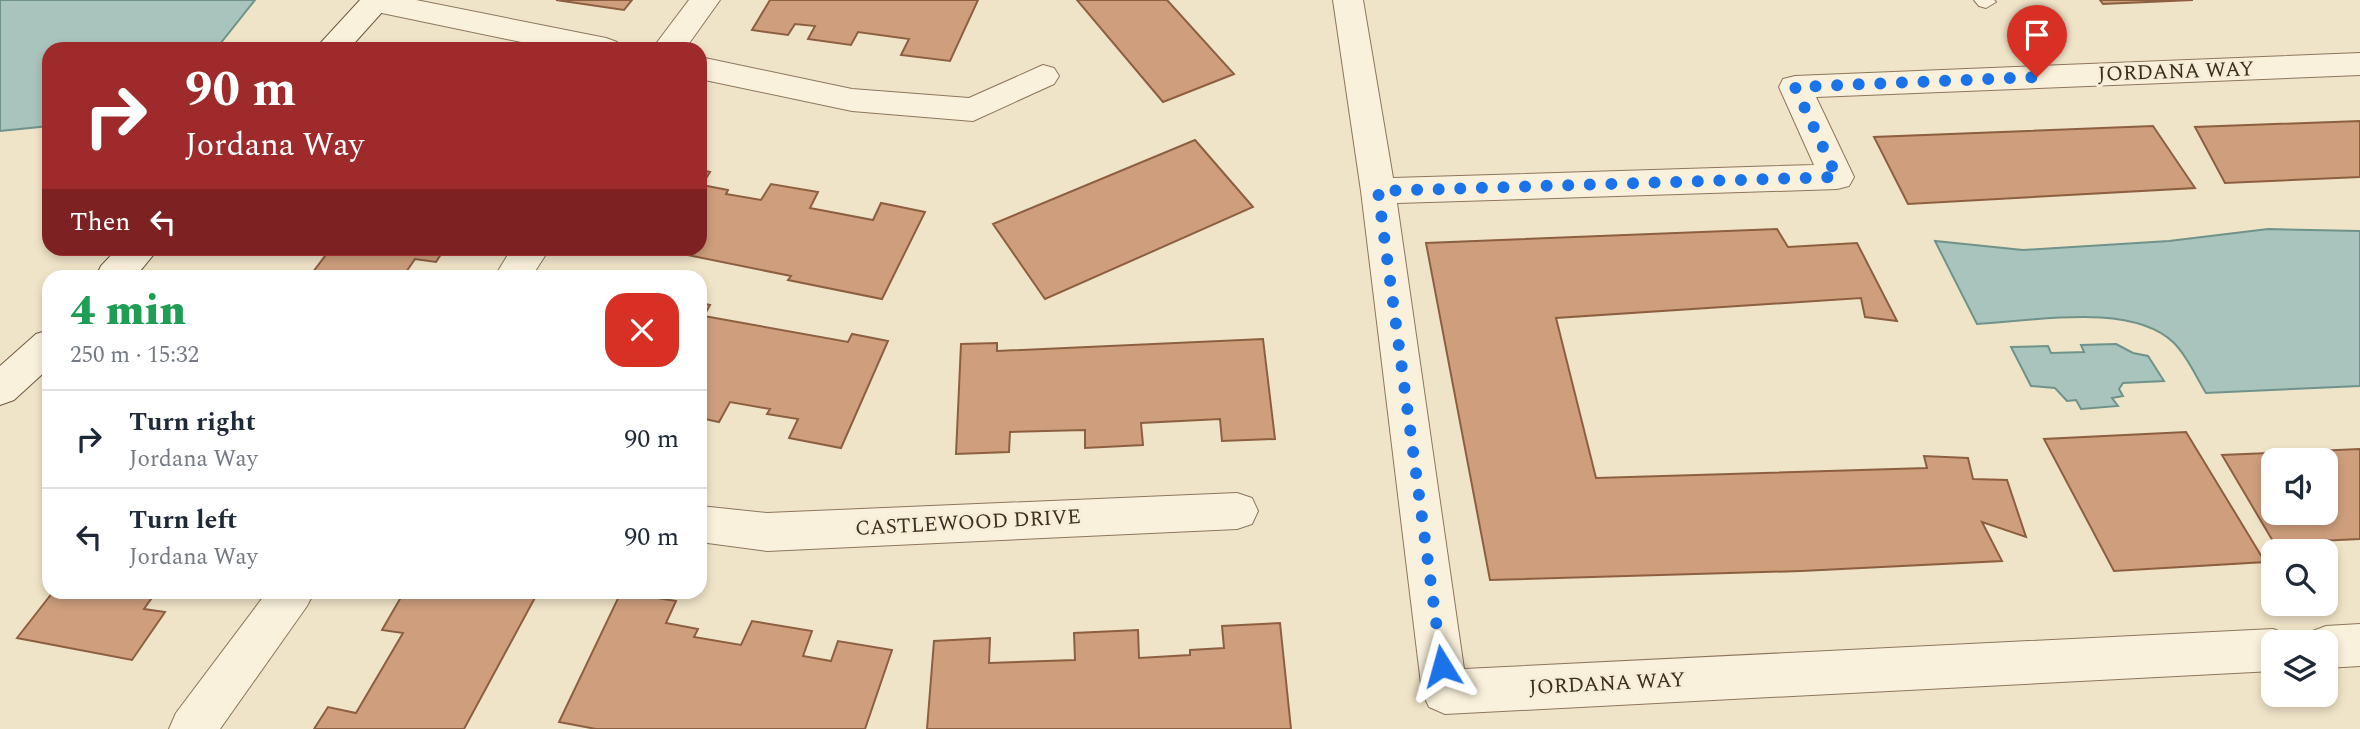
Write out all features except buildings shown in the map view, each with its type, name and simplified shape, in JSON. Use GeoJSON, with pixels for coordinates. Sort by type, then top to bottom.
{"type":"FeatureCollection","features":[{"type":"Feature","properties":{"kind":"street"},"geometry":{"type":"LineString","coordinates":[[673,42],[705,0]]}},
{"type":"Feature","properties":{"kind":"street","name":"JORDANA WAY"},"geometry":{"type":"LineString","coordinates":[[1348,0],[1378,191],[1445,692],[2261,651]]}},
{"type":"Feature","properties":{"kind":"street"},"geometry":{"type":"LineString","coordinates":[[338,42],[377,1],[573,42]]}},
{"type":"Feature","properties":{"kind":"street","name":"JORDANA WAY"},"geometry":{"type":"LineString","coordinates":[[1378,191],[1837,177],[1795,87],[2360,64]]}},
{"type":"Feature","properties":{"kind":"street"},"geometry":{"type":"LineString","coordinates":[[707,69],[852,100],[973,110],[1044,76]]}},
{"type":"Feature","properties":{"kind":"street"},"geometry":{"type":"LineString","coordinates":[[120,270],[133,256]]}},
{"type":"Feature","properties":{"kind":"street"},"geometry":{"type":"LineString","coordinates":[[0,389],[42,351]]}},
{"type":"Feature","properties":{"kind":"street","name":"CASTLEWOOD DRIVE"},"geometry":{"type":"LineString","coordinates":[[707,525],[767,532],[1237,511]]}},
{"type":"Feature","properties":{"kind":"street"},"geometry":{"type":"LineString","coordinates":[[192,729],[287,599]]}},
{"type":"Feature","properties":{"kind":"street"},"geometry":{"type":"LineString","coordinates":[[2338,646],[2360,645]]}},
{"type":"Feature","properties":{"kind":"water"},"geometry":{"type":"Polygon","coordinates":[[[0,0],[255,0],[222,42],[42,42],[42,127],[0,131],[0,0]]]}},
{"type":"Feature","properties":{"kind":"water"},"geometry":{"type":"Polygon","coordinates":[[[2268,229],[2360,231],[2360,386],[2206,393],[2174,343],[2156,330],[2133,322],[2081,317],[1977,324],[1935,241],[2023,250],[2169,241],[2268,229]]]}},
{"type":"Feature","properties":{"kind":"water"},"geometry":{"type":"Polygon","coordinates":[[[2116,344],[2133,353],[2148,356],[2164,381],[2123,383],[2119,389],[2123,396],[2112,398],[2118,406],[2081,409],[2076,400],[2067,401],[2055,388],[2031,386],[2011,347],[2048,346],[2051,353],[2084,352],[2081,345],[2116,344]]]}},
{"type":"Feature","properties":{"kind":"route"},"geometry":{"type":"LineString","coordinates":[[1442,666],[1378,191],[1837,177],[1795,87],[2037,77]]}}]}
